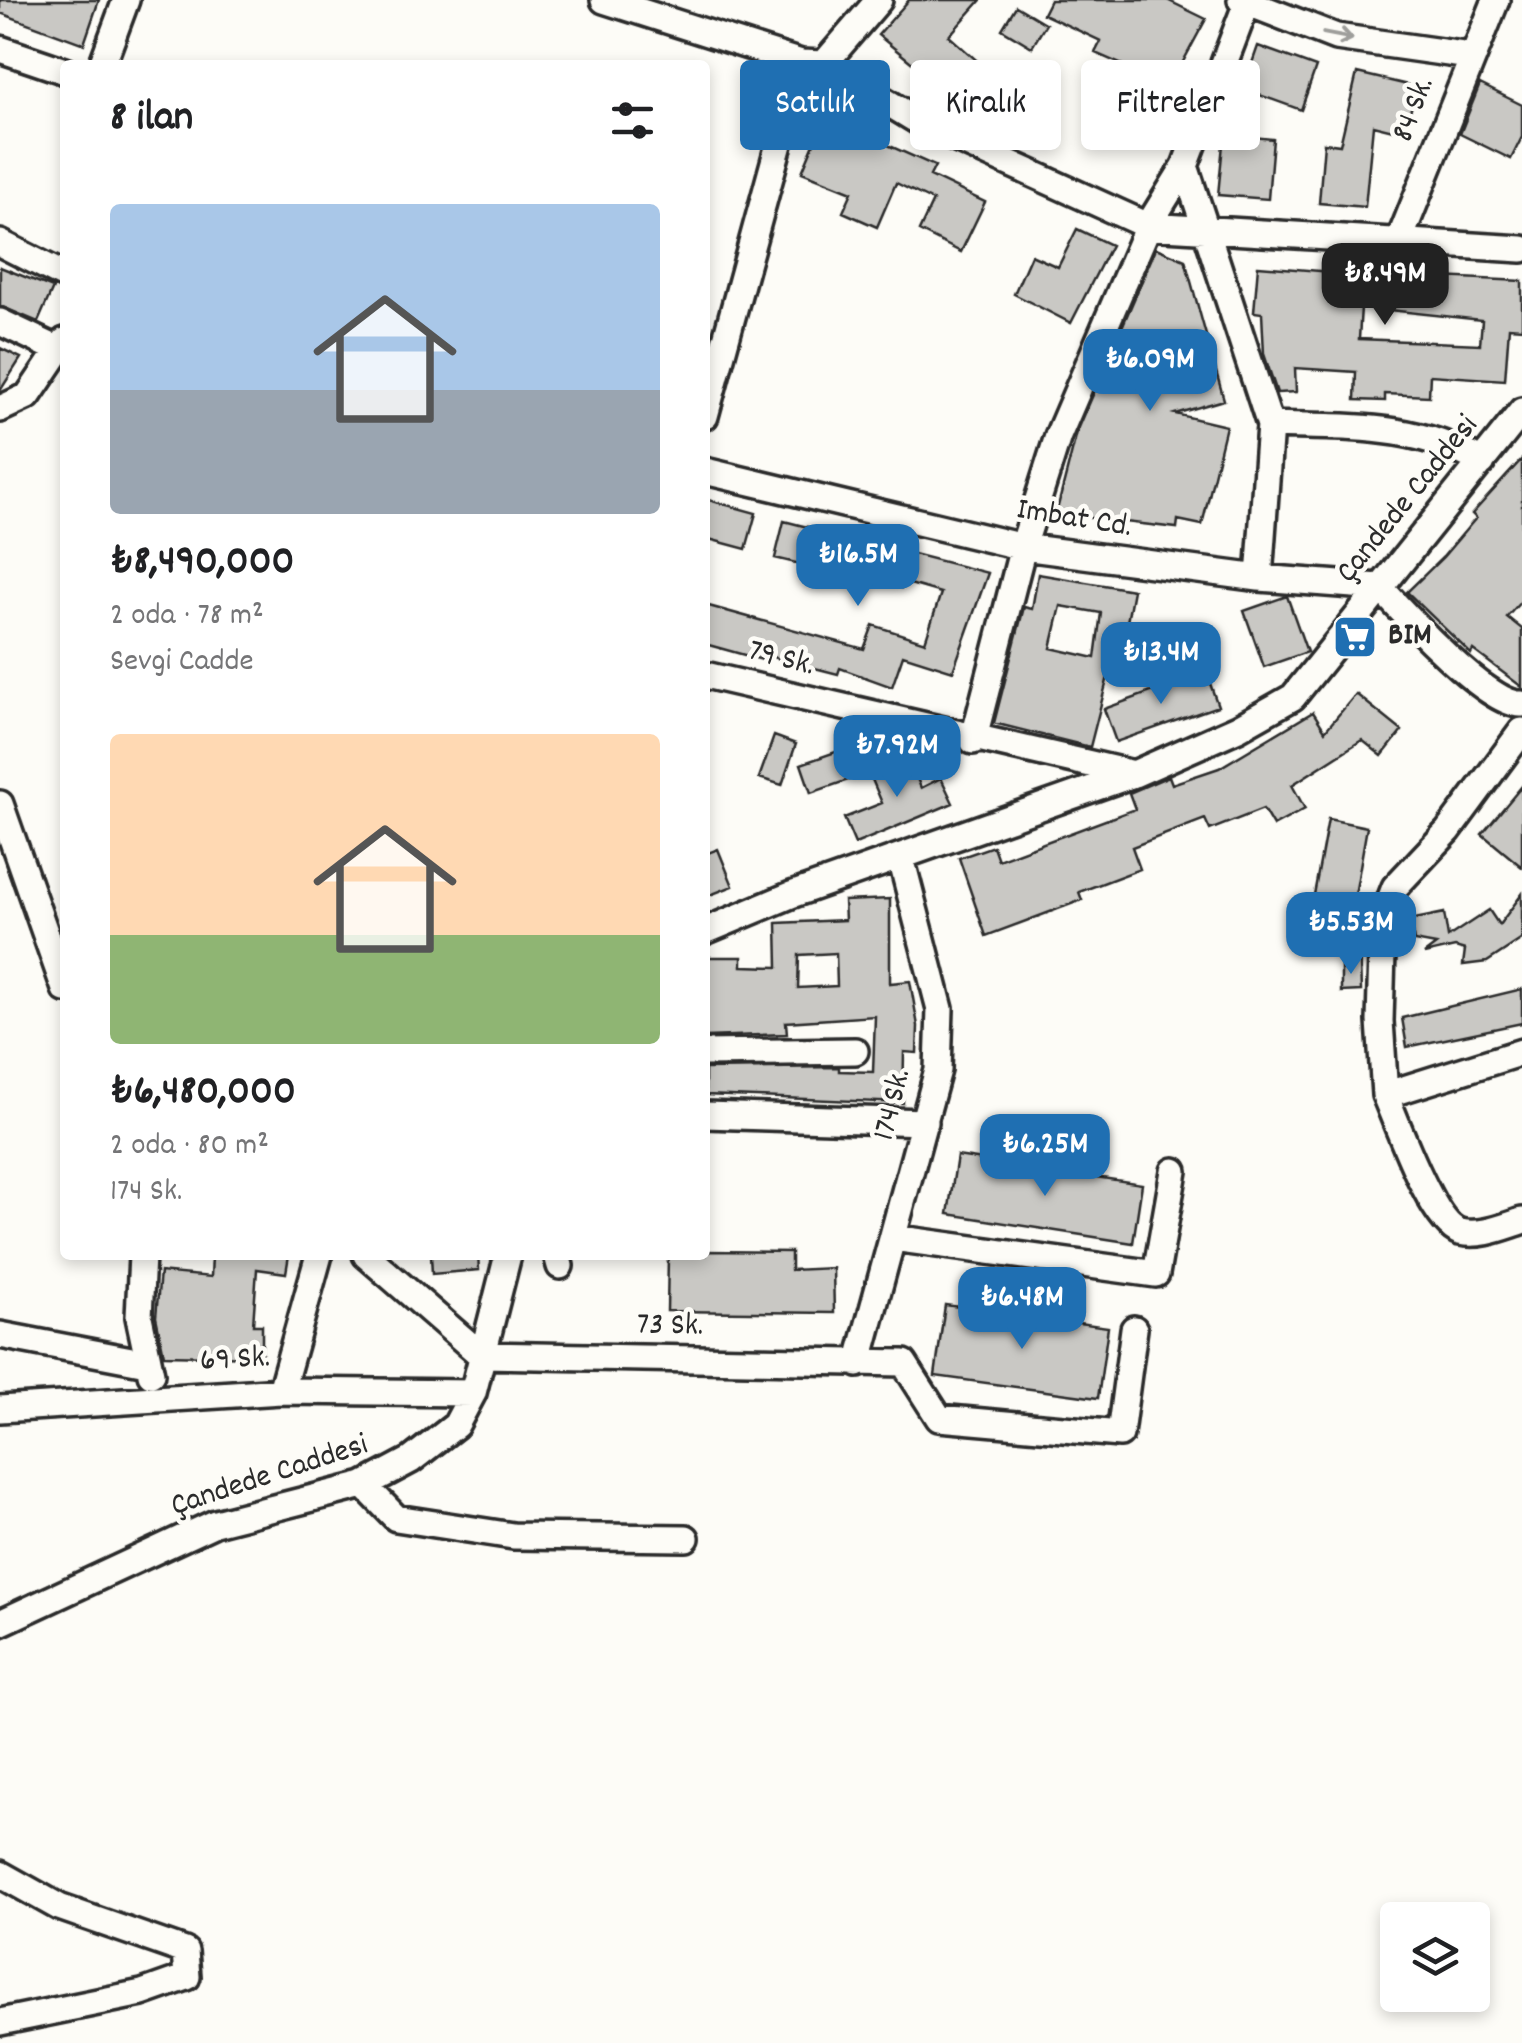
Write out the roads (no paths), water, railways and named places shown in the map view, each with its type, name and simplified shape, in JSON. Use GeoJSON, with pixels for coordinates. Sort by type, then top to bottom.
{"type":"FeatureCollection","features":[{"type":"Feature","properties":{"kind":"street"},"geometry":{"type":"LineString","coordinates":[[104,60],[126,0]]}},
{"type":"Feature","properties":{"kind":"street"},"geometry":{"type":"LineString","coordinates":[[605,0],[799,60]]}},
{"type":"Feature","properties":{"kind":"street"},"geometry":{"type":"LineString","coordinates":[[816,60],[880,0]]}},
{"type":"Feature","properties":{"kind":"street","name":"84 Sk."},"geometry":{"type":"LineString","coordinates":[[1398,244],[1470,56],[1496,0]]}},
{"type":"Feature","properties":{"kind":"street"},"geometry":{"type":"LineString","coordinates":[[973,741],[1058,436],[1148,226],[1185,166],[1246,1],[1336,37],[1470,56]]}},
{"type":"Feature","properties":{"kind":"street"},"geometry":{"type":"LineString","coordinates":[[0,49],[60,70]]}},
{"type":"Feature","properties":{"kind":"street"},"geometry":{"type":"LineString","coordinates":[[890,106],[1148,226],[1522,249]]}},
{"type":"Feature","properties":{"kind":"street"},"geometry":{"type":"LineString","coordinates":[[710,400],[786,150]]}},
{"type":"Feature","properties":{"kind":"street"},"geometry":{"type":"LineString","coordinates":[[1185,166],[1270,425],[1258,578]]}},
{"type":"Feature","properties":{"kind":"street"},"geometry":{"type":"LineString","coordinates":[[0,243],[60,273]]}},
{"type":"Feature","properties":{"kind":"street"},"geometry":{"type":"LineString","coordinates":[[0,322],[60,345]]}},
{"type":"Feature","properties":{"kind":"street"},"geometry":{"type":"LineString","coordinates":[[0,409],[28,396],[60,349]]}},
{"type":"Feature","properties":{"kind":"street","name":"Çandede Caddesi"},"geometry":{"type":"LineString","coordinates":[[710,929],[791,895],[1134,774],[1238,728],[1292,697],[1522,410]]}},
{"type":"Feature","properties":{"kind":"street"},"geometry":{"type":"LineString","coordinates":[[1270,425],[1401,429],[1448,442],[1482,462]]}},
{"type":"Feature","properties":{"kind":"street","name":"Imbat Cd."},"geometry":{"type":"LineString","coordinates":[[710,472],[1024,547],[1258,578],[1380,587]]}},
{"type":"Feature","properties":{"kind":"street"},"geometry":{"type":"LineString","coordinates":[[1380,587],[1413,624],[1496,695],[1522,704]]}},
{"type":"Feature","properties":{"kind":"street","name":"79 Sk."},"geometry":{"type":"LineString","coordinates":[[710,676],[973,741],[1134,774]]}},
{"type":"Feature","properties":{"kind":"street"},"geometry":{"type":"LineString","coordinates":[[1522,732],[1448,831],[1395,886],[1383,918],[1380,1021],[1385,1095],[1442,1222],[1465,1233],[1479,1234],[1522,1221]]}},
{"type":"Feature","properties":{"kind":"street"},"geometry":{"type":"LineString","coordinates":[[0,804],[60,974]]}},
{"type":"Feature","properties":{"kind":"street","name":"174 Sk."},"geometry":{"type":"LineString","coordinates":[[858,1364],[938,1070],[940,1009],[901,858]]}},
{"type":"Feature","properties":{"kind":"street"},"geometry":{"type":"LineString","coordinates":[[710,1052],[855,1051]]}},
{"type":"Feature","properties":{"kind":"street"},"geometry":{"type":"LineString","coordinates":[[1385,1095],[1522,1052]]}},
{"type":"Feature","properties":{"kind":"street"},"geometry":{"type":"LineString","coordinates":[[710,1115],[924,1122]]}},
{"type":"Feature","properties":{"kind":"street"},"geometry":{"type":"LineString","coordinates":[[893,1238],[1156,1274],[1174,1171]]}},
{"type":"Feature","properties":{"kind":"street"},"geometry":{"type":"LineString","coordinates":[[142,1260],[139,1316],[147,1363],[159,1397]]}},
{"type":"Feature","properties":{"kind":"street"},"geometry":{"type":"LineString","coordinates":[[282,1391],[318,1260]]}},
{"type":"Feature","properties":{"kind":"street"},"geometry":{"type":"LineString","coordinates":[[372,1260],[481,1355]]}},
{"type":"Feature","properties":{"kind":"street","name":"Çandede Caddesi"},"geometry":{"type":"LineString","coordinates":[[0,1623],[215,1523],[364,1485],[411,1460],[456,1426],[473,1393],[507,1260]]}},
{"type":"Feature","properties":{"kind":"street","name":"73 Sk."},"geometry":{"type":"LineString","coordinates":[[481,1355],[904,1363],[939,1418],[1120,1434],[1134,1329]]}},
{"type":"Feature","properties":{"kind":"street"},"geometry":{"type":"LineString","coordinates":[[0,1335],[147,1363]]}},
{"type":"Feature","properties":{"kind":"street","name":"69 Sk."},"geometry":{"type":"LineString","coordinates":[[0,1410],[282,1391],[473,1393]]}},
{"type":"Feature","properties":{"kind":"street"},"geometry":{"type":"LineString","coordinates":[[0,1394],[31,1405]]}},
{"type":"Feature","properties":{"kind":"street"},"geometry":{"type":"LineString","coordinates":[[364,1485],[396,1518],[513,1536],[686,1538]]}},
{"type":"Feature","properties":{"kind":"street"},"geometry":{"type":"LineString","coordinates":[[0,1874],[59,1907],[185,1951],[187,1977],[142,1992],[0,2022]]}},
{"type":"Feature","properties":{"kind":"place","name":"BIM"},"geometry":{"type":"Point","coordinates":[1355,637]}}]}
